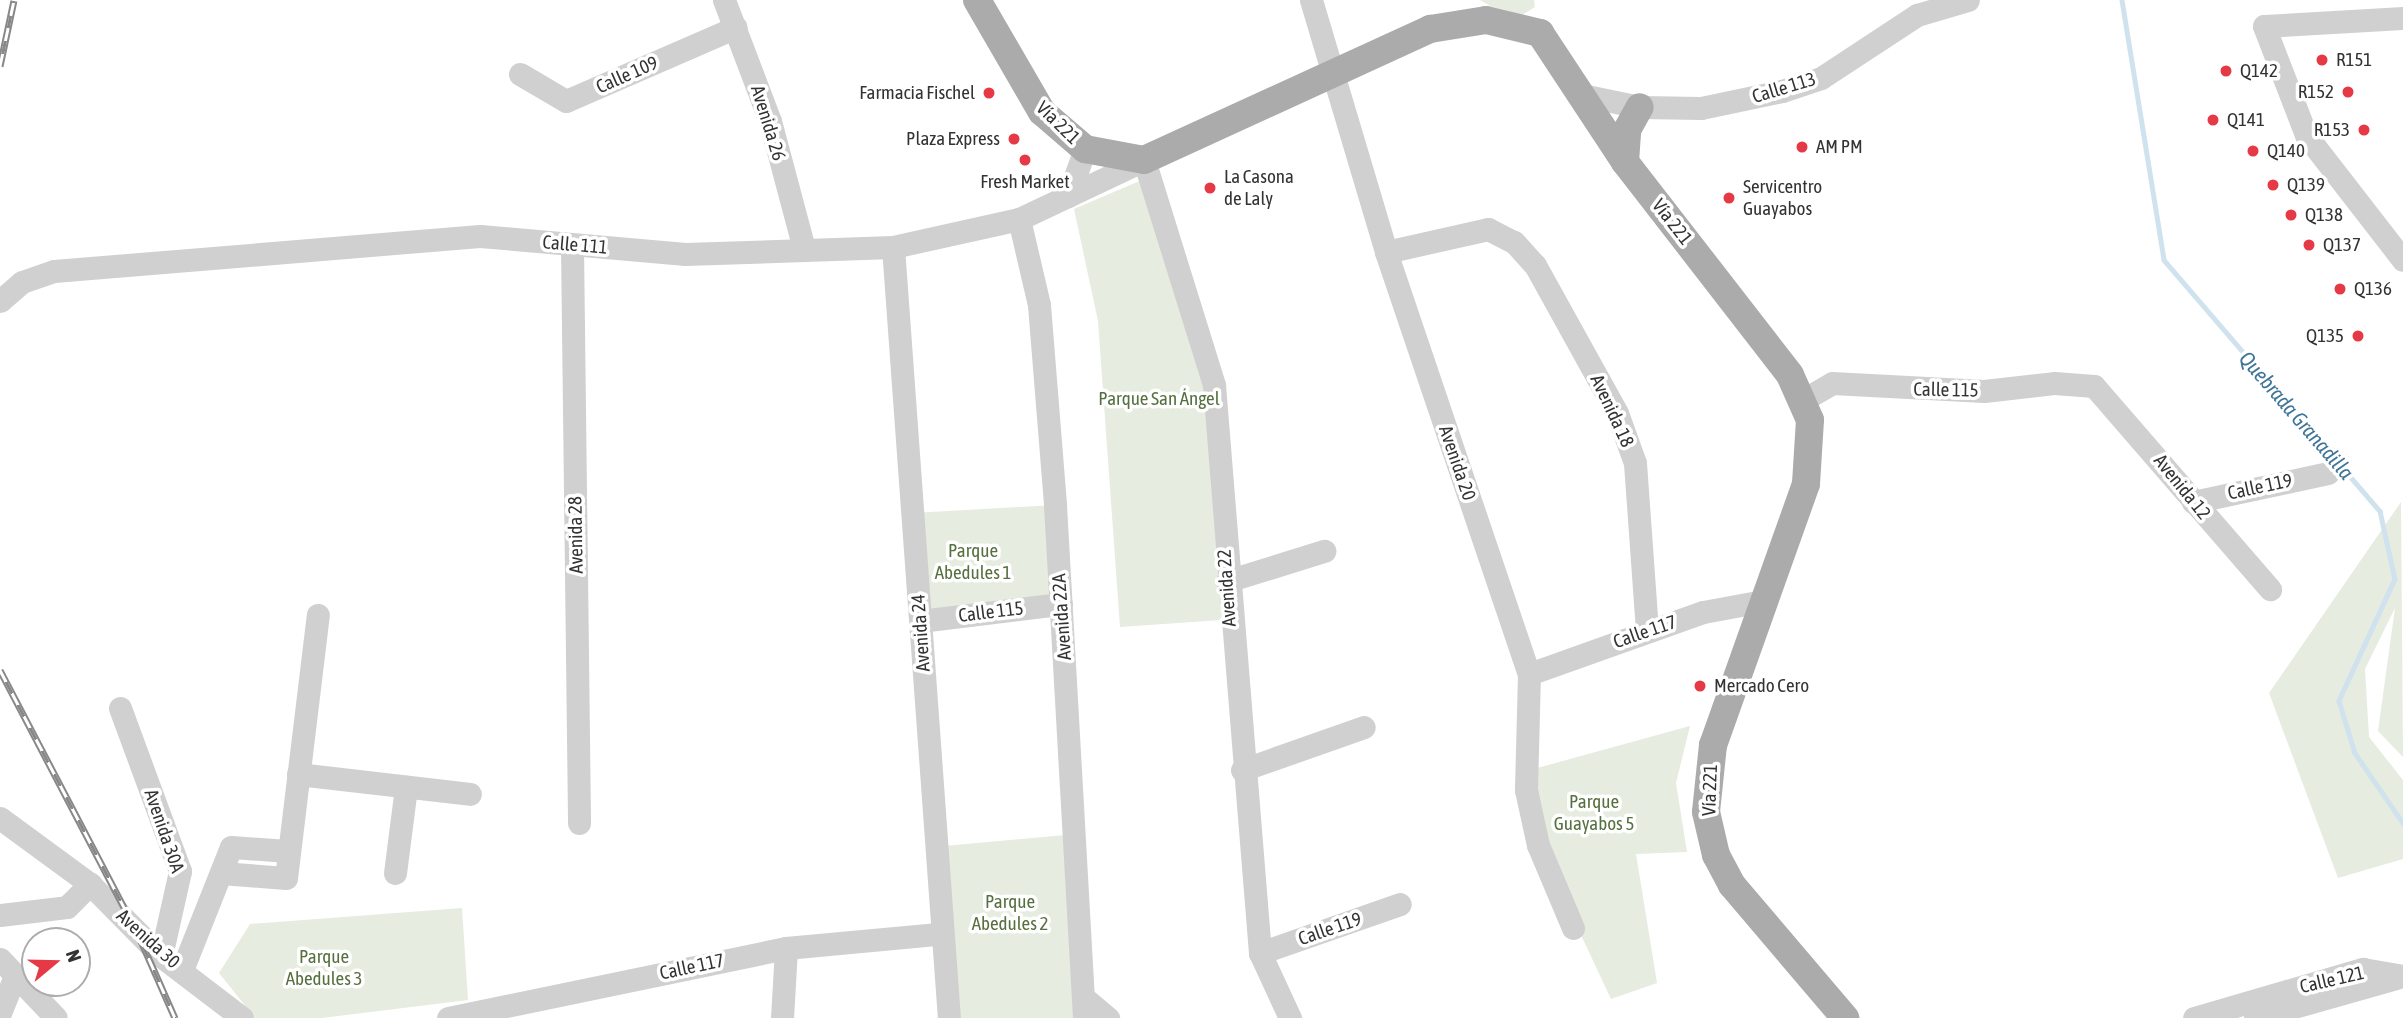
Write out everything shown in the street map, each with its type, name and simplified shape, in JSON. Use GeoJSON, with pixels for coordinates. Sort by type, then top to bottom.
{"type":"FeatureCollection","features":[{"type":"Feature","properties":{"kind":"main road","name":"Vía 221"},"geometry":{"type":"LineString","coordinates":[[977,0],[1042,112],[1085,149],[1144,160],[1430,29],[1486,20],[1540,33],[1625,162],[1803,400],[1812,445],[1806,484],[1713,745],[1706,812],[1716,855],[1732,884],[1845,1018]]}},
{"type":"Feature","properties":{"kind":"main road"},"geometry":{"type":"LineString","coordinates":[[1625,162],[1627,130],[1640,107]]}},
{"type":"Feature","properties":{"kind":"street","name":"Avenida 26"},"geometry":{"type":"LineString","coordinates":[[724,0],[736,27],[804,249]]}},
{"type":"Feature","properties":{"kind":"street","name":"Avenida 20"},"geometry":{"type":"LineString","coordinates":[[1311,0],[1336,73],[1386,252],[1529,674],[1526,790],[1538,845],[1573,929]]}},
{"type":"Feature","properties":{"kind":"street","name":"Calle 113"},"geometry":{"type":"LineString","coordinates":[[1582,95],[1640,107],[1701,108],[1782,91],[1821,78],[1917,15],[1968,0]]}},
{"type":"Feature","properties":{"kind":"street"},"geometry":{"type":"LineString","coordinates":[[2403,18],[2264,26],[2306,135],[2403,260]]}},
{"type":"Feature","properties":{"kind":"street","name":"Calle 109"},"geometry":{"type":"LineString","coordinates":[[520,74],[566,101],[736,27]]}},
{"type":"Feature","properties":{"kind":"street"},"geometry":{"type":"LineString","coordinates":[[1068,196],[1085,149]]}},
{"type":"Feature","properties":{"kind":"street","name":"Calle 111"},"geometry":{"type":"LineString","coordinates":[[0,301],[22,282],[54,271],[145,260],[480,236],[684,254],[893,247],[1019,219],[1144,160]]}},
{"type":"Feature","properties":{"kind":"street","name":"Avenida 22"},"geometry":{"type":"LineString","coordinates":[[1144,160],[1214,385],[1242,770],[1260,953],[1290,1018]]}},
{"type":"Feature","properties":{"kind":"street","name":"Avenida 22A"},"geometry":{"type":"LineString","coordinates":[[1019,219],[1039,305],[1061,604],[1083,1007]]}},
{"type":"Feature","properties":{"kind":"street","name":"Avenida 18"},"geometry":{"type":"LineString","coordinates":[[1386,252],[1488,229],[1514,242],[1535,265],[1618,413],[1635,463],[1643,514],[1647,630]]}},
{"type":"Feature","properties":{"kind":"street","name":"Avenida 28"},"geometry":{"type":"LineString","coordinates":[[572,246],[579,823]]}},
{"type":"Feature","properties":{"kind":"street","name":"Avenida 24"},"geometry":{"type":"LineString","coordinates":[[893,247],[920,621],[938,934],[949,1018]]}},
{"type":"Feature","properties":{"kind":"street","name":"Calle 115"},"geometry":{"type":"LineString","coordinates":[[1803,400],[1832,383],[1984,391],[2054,383],[2094,386]]}},
{"type":"Feature","properties":{"kind":"street","name":"Avenida 12"},"geometry":{"type":"LineString","coordinates":[[2094,386],[2270,589]]}},
{"type":"Feature","properties":{"kind":"street","name":"Calle 119"},"geometry":{"type":"LineString","coordinates":[[2193,502],[2328,473]]}},
{"type":"Feature","properties":{"kind":"street"},"geometry":{"type":"LineString","coordinates":[[1227,581],[1324,551]]}},
{"type":"Feature","properties":{"kind":"street","name":"Calle 117"},"geometry":{"type":"LineString","coordinates":[[1529,674],[1647,630],[1763,601]]}},
{"type":"Feature","properties":{"kind":"street","name":"Calle 115"},"geometry":{"type":"LineString","coordinates":[[920,621],[1061,604]]}},
{"type":"Feature","properties":{"kind":"street"},"geometry":{"type":"LineString","coordinates":[[182,970],[221,873],[286,878],[317,615]]}},
{"type":"Feature","properties":{"kind":"street","name":"Avenida 30A"},"geometry":{"type":"LineString","coordinates":[[120,708],[180,871],[161,956]]}},
{"type":"Feature","properties":{"kind":"street"},"geometry":{"type":"LineString","coordinates":[[1242,770],[1364,727]]}},
{"type":"Feature","properties":{"kind":"street"},"geometry":{"type":"LineString","coordinates":[[298,774],[470,794]]}},
{"type":"Feature","properties":{"kind":"street"},"geometry":{"type":"LineString","coordinates":[[395,873],[406,786]]}},
{"type":"Feature","properties":{"kind":"street","name":"Avenida 30"},"geometry":{"type":"LineString","coordinates":[[0,818],[90,884],[161,956],[242,1018]]}},
{"type":"Feature","properties":{"kind":"street"},"geometry":{"type":"LineString","coordinates":[[0,915],[67,907],[90,884]]}},
{"type":"Feature","properties":{"kind":"street","name":"Calle 119"},"geometry":{"type":"LineString","coordinates":[[1260,953],[1400,904]]}},
{"type":"Feature","properties":{"kind":"street","name":"Calle 117"},"geometry":{"type":"LineString","coordinates":[[449,1018],[786,948],[938,934]]}},
{"type":"Feature","properties":{"kind":"street"},"geometry":{"type":"LineString","coordinates":[[782,1018],[786,948]]}},
{"type":"Feature","properties":{"kind":"street"},"geometry":{"type":"LineString","coordinates":[[0,960],[14,978],[55,1018]]}},
{"type":"Feature","properties":{"kind":"street","name":"Calle 121"},"geometry":{"type":"LineString","coordinates":[[2194,1018],[2363,969],[2403,976],[2255,1018]]}},
{"type":"Feature","properties":{"kind":"street"},"geometry":{"type":"LineString","coordinates":[[0,1013],[14,978]]}},
{"type":"Feature","properties":{"kind":"street"},"geometry":{"type":"LineString","coordinates":[[1083,1007],[1108,1018]]}},
{"type":"Feature","properties":{"kind":"green space"},"geometry":{"type":"Polygon","coordinates":[[[1480,0],[1534,0],[1535,7],[1514,20],[1480,0]]]}},
{"type":"Feature","properties":{"kind":"green space","name":"Parque San Ángel"},"geometry":{"type":"Polygon","coordinates":[[[1149,177],[1214,385],[1221,620],[1120,627],[1098,321],[1074,209],[1149,177]]]}},
{"type":"Feature","properties":{"kind":"green space"},"geometry":{"type":"Polygon","coordinates":[[[2401,502],[2403,757],[2378,731],[2395,608],[2365,669],[2369,737],[2403,780],[2403,859],[2338,878],[2269,693],[2401,502]]]}},
{"type":"Feature","properties":{"kind":"green space","name":"Parque Abedules 1"},"geometry":{"type":"Polygon","coordinates":[[[1055,505],[1061,604],[920,621],[912,513],[1055,505]]]}},
{"type":"Feature","properties":{"kind":"green space","name":"Parque Guayabos 5"},"geometry":{"type":"Polygon","coordinates":[[[1690,726],[1676,783],[1687,852],[1636,854],[1657,983],[1611,999],[1551,871],[1530,770],[1690,726]]]}},
{"type":"Feature","properties":{"kind":"green space","name":"Parque Abedules 2"},"geometry":{"type":"Polygon","coordinates":[[[1076,834],[1084,1018],[949,1018],[933,847],[1076,834]]]}},
{"type":"Feature","properties":{"kind":"green space","name":"Parque Abedules 3"},"geometry":{"type":"Polygon","coordinates":[[[462,908],[468,1000],[322,1018],[255,1018],[219,973],[250,924],[462,908]]]}},
{"type":"Feature","properties":{"kind":"waterway","name":"Quebrada Granadilla"},"geometry":{"type":"LineString","coordinates":[[2122,0],[2164,260],[2380,511],[2395,579],[2339,701],[2355,753],[2403,823]]}},
{"type":"Feature","properties":{"kind":"railway"},"geometry":{"type":"LineString","coordinates":[[0,66],[14,0]]}},
{"type":"Feature","properties":{"kind":"railway"},"geometry":{"type":"LineString","coordinates":[[0,670],[138,934],[175,1018]]}},
{"type":"Feature","properties":{"kind":"place","name":"R151"},"geometry":{"type":"Point","coordinates":[2322,60]}},
{"type":"Feature","properties":{"kind":"place","name":"Q142"},"geometry":{"type":"Point","coordinates":[2226,71]}},
{"type":"Feature","properties":{"kind":"place","name":"R152"},"geometry":{"type":"Point","coordinates":[2348,92]}},
{"type":"Feature","properties":{"kind":"place","name":"Farmacia Fischel"},"geometry":{"type":"Point","coordinates":[989,93]}},
{"type":"Feature","properties":{"kind":"place","name":"Q141"},"geometry":{"type":"Point","coordinates":[2213,120]}},
{"type":"Feature","properties":{"kind":"place","name":"R153"},"geometry":{"type":"Point","coordinates":[2364,130]}},
{"type":"Feature","properties":{"kind":"place","name":"Plaza Express"},"geometry":{"type":"Point","coordinates":[1014,139]}},
{"type":"Feature","properties":{"kind":"place","name":"AM PM"},"geometry":{"type":"Point","coordinates":[1802,147]}},
{"type":"Feature","properties":{"kind":"place","name":"Q140"},"geometry":{"type":"Point","coordinates":[2253,151]}},
{"type":"Feature","properties":{"kind":"place","name":"Fresh Market"},"geometry":{"type":"Point","coordinates":[1025,160]}},
{"type":"Feature","properties":{"kind":"place","name":"Q139"},"geometry":{"type":"Point","coordinates":[2273,185]}},
{"type":"Feature","properties":{"kind":"place","name":"La Casona de Laly"},"geometry":{"type":"Point","coordinates":[1210,188]}},
{"type":"Feature","properties":{"kind":"place","name":"Servicentro Guayabos"},"geometry":{"type":"Point","coordinates":[1729,198]}},
{"type":"Feature","properties":{"kind":"place","name":"Q138"},"geometry":{"type":"Point","coordinates":[2291,215]}},
{"type":"Feature","properties":{"kind":"place","name":"Q137"},"geometry":{"type":"Point","coordinates":[2309,245]}},
{"type":"Feature","properties":{"kind":"place","name":"Q136"},"geometry":{"type":"Point","coordinates":[2340,289]}},
{"type":"Feature","properties":{"kind":"place","name":"Q135"},"geometry":{"type":"Point","coordinates":[2358,336]}},
{"type":"Feature","properties":{"kind":"place","name":"Mercado Cero"},"geometry":{"type":"Point","coordinates":[1700,686]}}]}
